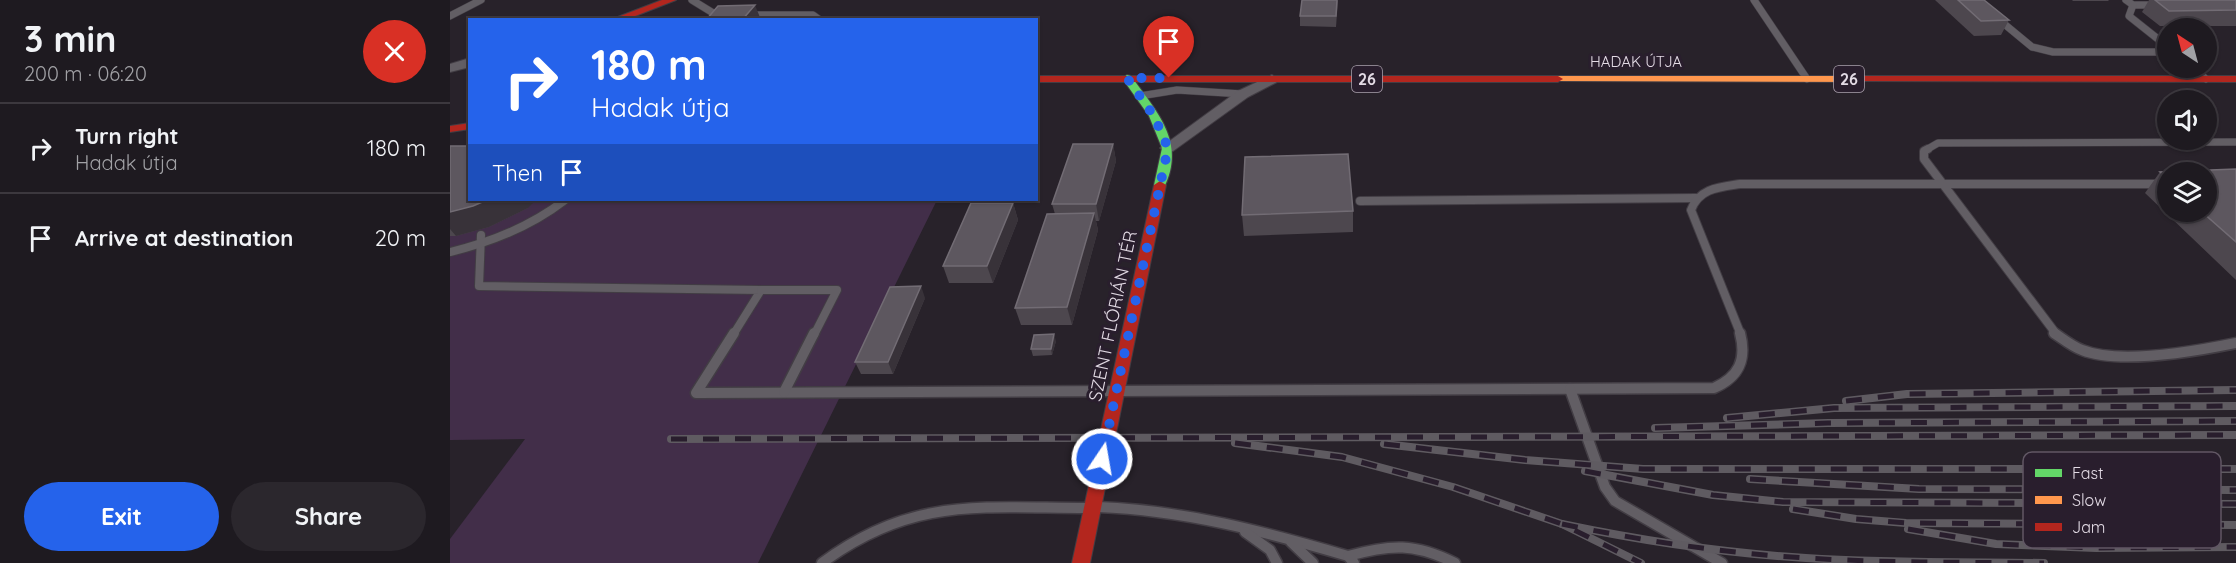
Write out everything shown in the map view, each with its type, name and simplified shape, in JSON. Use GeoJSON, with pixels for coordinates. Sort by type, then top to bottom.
{"type":"FeatureCollection","features":[{"type":"Feature","properties":{"kind":"main road"},"geometry":{"type":"LineString","coordinates":[[620,18],[671,0]]}},
{"type":"Feature","properties":{"kind":"main road"},"geometry":{"type":"LineString","coordinates":[[1127,78],[1154,116],[1168,148]]}},
{"type":"Feature","properties":{"kind":"main road","name":"HADAK ÚTJA"},"geometry":{"type":"LineString","coordinates":[[1038,79],[2236,79]]}},
{"type":"Feature","properties":{"kind":"main road"},"geometry":{"type":"LineString","coordinates":[[450,129],[468,126]]}},
{"type":"Feature","properties":{"kind":"main road","name":"SZENT FLÓRIÁN TÉR"},"geometry":{"type":"LineString","coordinates":[[1081,563],[1168,148]]}},
{"type":"Feature","properties":{"kind":"street"},"geometry":{"type":"LineString","coordinates":[[450,67],[468,62]]}},
{"type":"Feature","properties":{"kind":"street"},"geometry":{"type":"LineString","coordinates":[[1168,148],[1243,94],[1272,79]]}},
{"type":"Feature","properties":{"kind":"lane"},"geometry":{"type":"LineString","coordinates":[[450,16],[481,0]]}},
{"type":"Feature","properties":{"kind":"lane"},"geometry":{"type":"LineString","coordinates":[[692,0],[716,18],[729,16]]}},
{"type":"Feature","properties":{"kind":"lane"},"geometry":{"type":"LineString","coordinates":[[1754,0],[1807,79]]}},
{"type":"Feature","properties":{"kind":"lane"},"geometry":{"type":"LineString","coordinates":[[2126,0],[2133,6],[2167,4]]}},
{"type":"Feature","properties":{"kind":"lane"},"geometry":{"type":"LineString","coordinates":[[2133,6],[2129,16],[2157,38]]}},
{"type":"Feature","properties":{"kind":"lane"},"geometry":{"type":"LineString","coordinates":[[741,15],[813,15],[817,18]]}},
{"type":"Feature","properties":{"kind":"lane"},"geometry":{"type":"LineString","coordinates":[[1994,15],[2032,47],[2053,52],[2157,52]]}},
{"type":"Feature","properties":{"kind":"lane"},"geometry":{"type":"LineString","coordinates":[[1140,96],[1177,90],[1243,94]]}},
{"type":"Feature","properties":{"kind":"lane"},"geometry":{"type":"LineString","coordinates":[[2236,142],[1938,143],[1927,147],[1924,155],[1942,184],[2052,332],[2070,345],[2100,355],[2180,354],[2236,343]]}},
{"type":"Feature","properties":{"kind":"lane"},"geometry":{"type":"LineString","coordinates":[[761,290],[696,393],[1714,388],[1729,382],[1737,374],[1745,357],[1741,335],[1691,210],[1696,198],[1702,193],[1718,187],[1740,184],[2157,184]]}},
{"type":"Feature","properties":{"kind":"lane"},"geometry":{"type":"LineString","coordinates":[[1360,201],[1696,198]]}},
{"type":"Feature","properties":{"kind":"lane"},"geometry":{"type":"LineString","coordinates":[[450,252],[540,219],[564,201]]}},
{"type":"Feature","properties":{"kind":"lane"},"geometry":{"type":"LineString","coordinates":[[481,240],[479,286],[837,290],[784,392]]}},
{"type":"Feature","properties":{"kind":"lane"},"geometry":{"type":"LineString","coordinates":[[1570,389],[1605,487],[1615,501],[1722,563]]}},
{"type":"Feature","properties":{"kind":"lane"},"geometry":{"type":"LineString","coordinates":[[822,563],[872,531],[915,515],[953,510],[1092,507],[1134,507],[1286,538],[1351,560],[1376,548],[1407,544],[1440,555],[1455,563]]}},
{"type":"Feature","properties":{"kind":"lane"},"geometry":{"type":"LineString","coordinates":[[1241,529],[1270,550],[1277,563]]}},
{"type":"Feature","properties":{"kind":"lane"},"geometry":{"type":"LineString","coordinates":[[1286,538],[1307,555],[1312,563]]}},
{"type":"Feature","properties":{"kind":"shaded area"},"geometry":{"type":"Polygon","coordinates":[[[450,148],[468,195],[468,201],[937,201],[758,563],[450,563],[450,539],[525,439],[450,440],[450,148]]]}},
{"type":"Feature","properties":{"kind":"building"},"geometry":{"type":"Polygon","coordinates":[[[1302,0],[1337,0],[1336,16],[1300,16],[1302,0]]]}},
{"type":"Feature","properties":{"kind":"building"},"geometry":{"type":"Polygon","coordinates":[[[1958,0],[1984,0],[2009,20],[1981,21],[1958,0]]]}},
{"type":"Feature","properties":{"kind":"building"},"geometry":{"type":"Polygon","coordinates":[[[2155,0],[2236,0],[2236,10],[2169,11],[2155,0]]]}},
{"type":"Feature","properties":{"kind":"building"},"geometry":{"type":"Polygon","coordinates":[[[755,5],[744,18],[708,18],[718,6],[755,5]]]}},
{"type":"Feature","properties":{"kind":"building"},"geometry":{"type":"Polygon","coordinates":[[[1073,144],[1113,144],[1096,204],[1052,204],[1073,144]]]}},
{"type":"Feature","properties":{"kind":"building"},"geometry":{"type":"Polygon","coordinates":[[[450,146],[468,146],[468,201],[485,201],[450,212],[450,146]]]}},
{"type":"Feature","properties":{"kind":"building"},"geometry":{"type":"Polygon","coordinates":[[[1348,154],[1353,211],[1242,215],[1245,157],[1348,154]]]}},
{"type":"Feature","properties":{"kind":"building"},"geometry":{"type":"Polygon","coordinates":[[[2236,169],[2236,242],[2213,222],[2217,222],[2217,170],[2236,169]]]}},
{"type":"Feature","properties":{"kind":"building"},"geometry":{"type":"Polygon","coordinates":[[[971,203],[1013,203],[987,266],[943,266],[971,203]]]}},
{"type":"Feature","properties":{"kind":"building"},"geometry":{"type":"Polygon","coordinates":[[[1094,213],[1067,307],[1015,308],[1047,214],[1094,213]]]}},
{"type":"Feature","properties":{"kind":"building"},"geometry":{"type":"Polygon","coordinates":[[[921,286],[888,362],[855,362],[890,287],[921,286]]]}},
{"type":"Feature","properties":{"kind":"building"},"geometry":{"type":"Polygon","coordinates":[[[1054,334],[1051,349],[1031,349],[1034,335],[1054,334]]]}},
{"type":"Feature","properties":{"kind":"railway"},"geometry":{"type":"LineString","coordinates":[[1846,401],[1907,394],[2236,390]]}},
{"type":"Feature","properties":{"kind":"railway"},"geometry":{"type":"LineString","coordinates":[[1727,418],[1834,408],[2236,406]]}},
{"type":"Feature","properties":{"kind":"railway"},"geometry":{"type":"LineString","coordinates":[[1655,428],[1828,423],[2236,421]]}},
{"type":"Feature","properties":{"kind":"railway"},"geometry":{"type":"LineString","coordinates":[[671,439],[2236,435]]}},
{"type":"Feature","properties":{"kind":"railway"},"geometry":{"type":"LineString","coordinates":[[1235,443],[1342,457],[1453,487],[1562,524]]}},
{"type":"Feature","properties":{"kind":"railway"},"geometry":{"type":"LineString","coordinates":[[1384,444],[1525,460],[1643,469],[2023,469]]}},
{"type":"Feature","properties":{"kind":"railway"},"geometry":{"type":"LineString","coordinates":[[2221,469],[2236,469]]}},
{"type":"Feature","properties":{"kind":"railway"},"geometry":{"type":"LineString","coordinates":[[1585,471],[1713,495],[1783,502],[2023,503]]}},
{"type":"Feature","properties":{"kind":"railway"},"geometry":{"type":"LineString","coordinates":[[1750,479],[1919,489],[2023,489]]}},
{"type":"Feature","properties":{"kind":"railway"},"geometry":{"type":"LineString","coordinates":[[2221,490],[2236,490]]}},
{"type":"Feature","properties":{"kind":"railway"},"geometry":{"type":"LineString","coordinates":[[2221,504],[2236,504]]}},
{"type":"Feature","properties":{"kind":"railway"},"geometry":{"type":"LineString","coordinates":[[1793,509],[1856,519],[1906,523],[2023,524]]}},
{"type":"Feature","properties":{"kind":"railway"},"geometry":{"type":"LineString","coordinates":[[1562,524],[1684,546],[1775,556],[1865,561],[2044,563]]}},
{"type":"Feature","properties":{"kind":"railway"},"geometry":{"type":"LineString","coordinates":[[1562,524],[1641,563]]}},
{"type":"Feature","properties":{"kind":"railway"},"geometry":{"type":"LineString","coordinates":[[2221,525],[2236,525]]}},
{"type":"Feature","properties":{"kind":"railway"},"geometry":{"type":"LineString","coordinates":[[1908,529],[1996,544],[2023,545]]}},
{"type":"Feature","properties":{"kind":"railway"},"geometry":{"type":"LineString","coordinates":[[2221,547],[2236,547]]}},
{"type":"Feature","properties":{"kind":"traffic: fast"},"geometry":{"type":"LineString","coordinates":[[1127,78],[1154,116],[1168,148],[1160,185]]}},
{"type":"Feature","properties":{"kind":"traffic: slow"},"geometry":{"type":"LineString","coordinates":[[1558,79],[1863,79]]}},
{"type":"Feature","properties":{"kind":"traffic: jam"},"geometry":{"type":"LineString","coordinates":[[620,18],[671,0]]}},
{"type":"Feature","properties":{"kind":"traffic: jam"},"geometry":{"type":"LineString","coordinates":[[1038,79],[1558,79]]}},
{"type":"Feature","properties":{"kind":"traffic: jam"},"geometry":{"type":"LineString","coordinates":[[1863,79],[2236,79]]}},
{"type":"Feature","properties":{"kind":"traffic: jam"},"geometry":{"type":"LineString","coordinates":[[450,129],[468,126]]}},
{"type":"Feature","properties":{"kind":"traffic: jam"},"geometry":{"type":"LineString","coordinates":[[1081,563],[1160,185]]}},
{"type":"Feature","properties":{"kind":"route"},"geometry":{"type":"LineString","coordinates":[[1102,459],[1168,148],[1154,116],[1127,78],[1169,78]]}}]}
